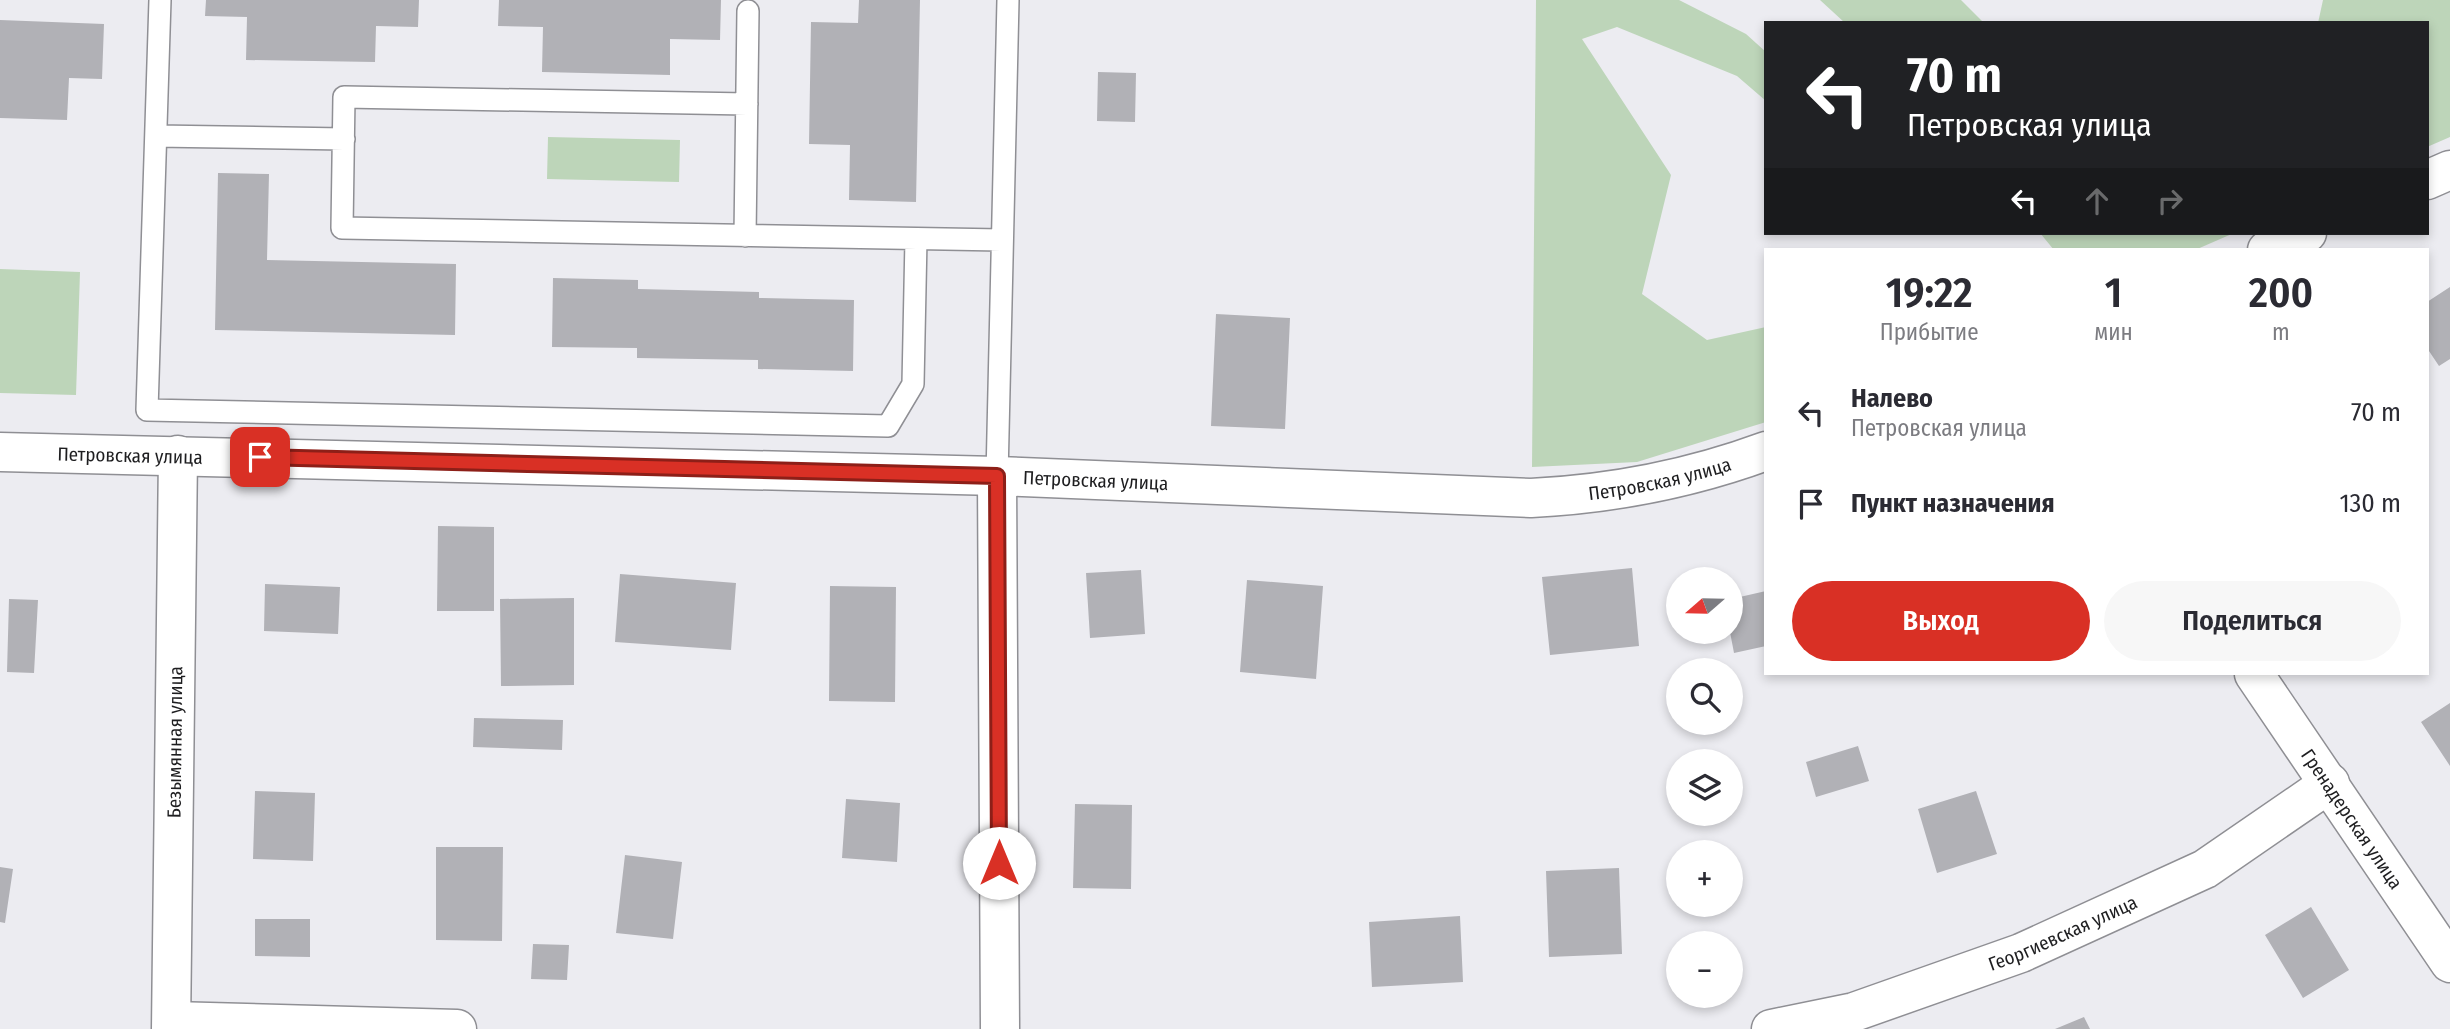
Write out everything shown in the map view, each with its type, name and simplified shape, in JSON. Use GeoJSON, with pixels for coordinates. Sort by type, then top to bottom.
{"type":"FeatureCollection","features":[{"type":"Feature","properties":{"kind":"street"},"geometry":{"type":"LineString","coordinates":[[2429,179],[2450,170]]}},
{"type":"Feature","properties":{"kind":"street"},"geometry":{"type":"LineString","coordinates":[[2272,248],[2302,235]]}},
{"type":"Feature","properties":{"kind":"street","name":"Петровская улица"},"geometry":{"type":"LineString","coordinates":[[0,452],[997,476],[1531,498],[1584,495],[1651,484],[1764,453]]}},
{"type":"Feature","properties":{"kind":"street","name":"Безымянная улица"},"geometry":{"type":"LineString","coordinates":[[172,1025],[178,455]]}},
{"type":"Feature","properties":{"kind":"street"},"geometry":{"type":"LineString","coordinates":[[997,476],[1000,1029]]}},
{"type":"Feature","properties":{"kind":"street","name":"Гренадерская улица"},"geometry":{"type":"LineString","coordinates":[[2256,675],[2450,963]]}},
{"type":"Feature","properties":{"kind":"street","name":"Георгиевская улица"},"geometry":{"type":"LineString","coordinates":[[1771,1029],[1854,1012],[2021,953],[2205,869],[2330,783]]}},
{"type":"Feature","properties":{"kind":"street"},"geometry":{"type":"LineString","coordinates":[[172,1025],[457,1029]]}},
{"type":"Feature","properties":{"kind":"lane"},"geometry":{"type":"LineString","coordinates":[[160,0],[147,410],[888,426],[913,384],[916,239]]}},
{"type":"Feature","properties":{"kind":"lane"},"geometry":{"type":"LineString","coordinates":[[997,476],[1008,0]]}},
{"type":"Feature","properties":{"kind":"lane"},"geometry":{"type":"LineString","coordinates":[[745,236],[748,11]]}},
{"type":"Feature","properties":{"kind":"lane"},"geometry":{"type":"LineString","coordinates":[[747,104],[344,97],[342,228],[1001,240]]}},
{"type":"Feature","properties":{"kind":"lane"},"geometry":{"type":"LineString","coordinates":[[156,136],[344,139]]}},
{"type":"Feature","properties":{"kind":"green space"},"geometry":{"type":"Polygon","coordinates":[[[1536,0],[1679,0],[1746,34],[1764,50],[1764,99],[1737,76],[1617,27],[1582,39],[1671,175],[1642,294],[1707,340],[1764,327],[1764,423],[1637,462],[1532,467],[1536,0]]]}},
{"type":"Feature","properties":{"kind":"green space"},"geometry":{"type":"Polygon","coordinates":[[[1820,0],[1961,0],[1982,21],[1843,21],[1820,0]]]}},
{"type":"Feature","properties":{"kind":"green space"},"geometry":{"type":"Polygon","coordinates":[[[2323,0],[2450,0],[2450,137],[2429,146],[2429,21],[2318,21],[2323,0]]]}},
{"type":"Feature","properties":{"kind":"green space"},"geometry":{"type":"Polygon","coordinates":[[[548,137],[680,140],[679,182],[547,179],[548,137]]]}},
{"type":"Feature","properties":{"kind":"green space"},"geometry":{"type":"Polygon","coordinates":[[[2042,235],[2229,235],[2200,248],[2052,248],[2042,235]]]}},
{"type":"Feature","properties":{"kind":"green space"},"geometry":{"type":"Polygon","coordinates":[[[0,269],[80,272],[76,395],[0,393],[0,269]]]}},
{"type":"Feature","properties":{"kind":"building"},"geometry":{"type":"Polygon","coordinates":[[[206,0],[419,0],[418,27],[376,26],[375,62],[246,60],[247,17],[205,16],[206,0]]]}},
{"type":"Feature","properties":{"kind":"building"},"geometry":{"type":"Polygon","coordinates":[[[499,0],[721,0],[720,40],[670,39],[670,75],[542,72],[543,27],[498,26],[499,0]]]}},
{"type":"Feature","properties":{"kind":"building"},"geometry":{"type":"Polygon","coordinates":[[[859,0],[920,0],[916,202],[849,200],[850,145],[809,144],[811,22],[858,23],[859,0]]]}},
{"type":"Feature","properties":{"kind":"building"},"geometry":{"type":"Polygon","coordinates":[[[0,20],[104,24],[102,79],[69,78],[67,120],[0,118],[0,20]]]}},
{"type":"Feature","properties":{"kind":"building"},"geometry":{"type":"Polygon","coordinates":[[[1098,72],[1136,73],[1135,122],[1097,121],[1098,72]]]}},
{"type":"Feature","properties":{"kind":"building"},"geometry":{"type":"Polygon","coordinates":[[[218,173],[269,174],[267,260],[456,264],[455,335],[215,330],[218,173]]]}},
{"type":"Feature","properties":{"kind":"building"},"geometry":{"type":"Polygon","coordinates":[[[553,278],[638,280],[638,289],[759,292],[759,298],[854,300],[853,371],[758,369],[758,360],[637,358],[637,348],[552,347],[553,278]]]}},
{"type":"Feature","properties":{"kind":"building"},"geometry":{"type":"Polygon","coordinates":[[[2450,287],[2450,359],[2439,366],[2429,351],[2429,301],[2450,287]]]}},
{"type":"Feature","properties":{"kind":"building"},"geometry":{"type":"Polygon","coordinates":[[[1216,314],[1290,318],[1285,429],[1211,426],[1216,314]]]}},
{"type":"Feature","properties":{"kind":"building"},"geometry":{"type":"Polygon","coordinates":[[[438,526],[494,527],[494,611],[437,611],[438,526]]]}},
{"type":"Feature","properties":{"kind":"building"},"geometry":{"type":"Polygon","coordinates":[[[1632,568],[1639,646],[1550,655],[1542,577],[1632,568]]]}},
{"type":"Feature","properties":{"kind":"building"},"geometry":{"type":"Polygon","coordinates":[[[1141,570],[1145,634],[1090,638],[1086,573],[1141,570]]]}},
{"type":"Feature","properties":{"kind":"building"},"geometry":{"type":"Polygon","coordinates":[[[620,574],[736,583],[731,650],[615,642],[620,574]]]}},
{"type":"Feature","properties":{"kind":"building"},"geometry":{"type":"Polygon","coordinates":[[[1247,580],[1323,586],[1316,679],[1240,672],[1247,580]]]}},
{"type":"Feature","properties":{"kind":"building"},"geometry":{"type":"Polygon","coordinates":[[[265,584],[340,587],[338,634],[264,631],[265,584]]]}},
{"type":"Feature","properties":{"kind":"building"},"geometry":{"type":"Polygon","coordinates":[[[830,586],[896,587],[895,702],[829,701],[830,586]]]}},
{"type":"Feature","properties":{"kind":"building"},"geometry":{"type":"Polygon","coordinates":[[[1764,591],[1764,646],[1734,653],[1732,644],[1743,644],[1743,596],[1764,591]]]}},
{"type":"Feature","properties":{"kind":"building"},"geometry":{"type":"Polygon","coordinates":[[[574,598],[574,685],[501,686],[500,599],[574,598]]]}},
{"type":"Feature","properties":{"kind":"building"},"geometry":{"type":"Polygon","coordinates":[[[9,599],[38,600],[34,673],[7,672],[9,599]]]}},
{"type":"Feature","properties":{"kind":"building"},"geometry":{"type":"Polygon","coordinates":[[[2450,703],[2450,766],[2421,722],[2450,703]]]}},
{"type":"Feature","properties":{"kind":"building"},"geometry":{"type":"Polygon","coordinates":[[[474,718],[563,720],[562,750],[473,747],[474,718]]]}},
{"type":"Feature","properties":{"kind":"building"},"geometry":{"type":"Polygon","coordinates":[[[1858,746],[1869,781],[1816,797],[1806,762],[1858,746]]]}},
{"type":"Feature","properties":{"kind":"building"},"geometry":{"type":"Polygon","coordinates":[[[255,791],[315,793],[313,861],[253,859],[255,791]]]}},
{"type":"Feature","properties":{"kind":"building"},"geometry":{"type":"Polygon","coordinates":[[[1976,791],[1997,854],[1937,873],[1918,809],[1976,791]]]}},
{"type":"Feature","properties":{"kind":"building"},"geometry":{"type":"Polygon","coordinates":[[[846,799],[900,803],[897,862],[842,858],[846,799]]]}},
{"type":"Feature","properties":{"kind":"building"},"geometry":{"type":"Polygon","coordinates":[[[1075,804],[1132,805],[1131,889],[1073,888],[1075,804]]]}},
{"type":"Feature","properties":{"kind":"building"},"geometry":{"type":"Polygon","coordinates":[[[436,847],[503,847],[502,941],[436,940],[436,847]]]}},
{"type":"Feature","properties":{"kind":"building"},"geometry":{"type":"Polygon","coordinates":[[[625,855],[682,862],[673,939],[616,933],[625,855]]]}},
{"type":"Feature","properties":{"kind":"building"},"geometry":{"type":"Polygon","coordinates":[[[0,867],[13,869],[5,923],[0,922],[0,867]]]}},
{"type":"Feature","properties":{"kind":"building"},"geometry":{"type":"Polygon","coordinates":[[[1619,868],[1622,954],[1549,957],[1546,871],[1619,868]]]}},
{"type":"Feature","properties":{"kind":"building"},"geometry":{"type":"Polygon","coordinates":[[[2311,907],[2349,970],[2303,998],[2265,935],[2311,907]]]}},
{"type":"Feature","properties":{"kind":"building"},"geometry":{"type":"Polygon","coordinates":[[[1460,916],[1463,982],[1372,987],[1369,922],[1460,916]]]}},
{"type":"Feature","properties":{"kind":"building"},"geometry":{"type":"Polygon","coordinates":[[[255,919],[310,919],[310,957],[255,956],[255,919]]]}},
{"type":"Feature","properties":{"kind":"building"},"geometry":{"type":"Polygon","coordinates":[[[533,944],[569,945],[567,980],[531,979],[533,944]]]}},
{"type":"Feature","properties":{"kind":"building"},"geometry":{"type":"Polygon","coordinates":[[[2084,1017],[2090,1029],[2055,1029],[2084,1017]]]}},
{"type":"Feature","properties":{"kind":"route"},"geometry":{"type":"LineString","coordinates":[[260,457],[997,476],[999,863]]}}]}
